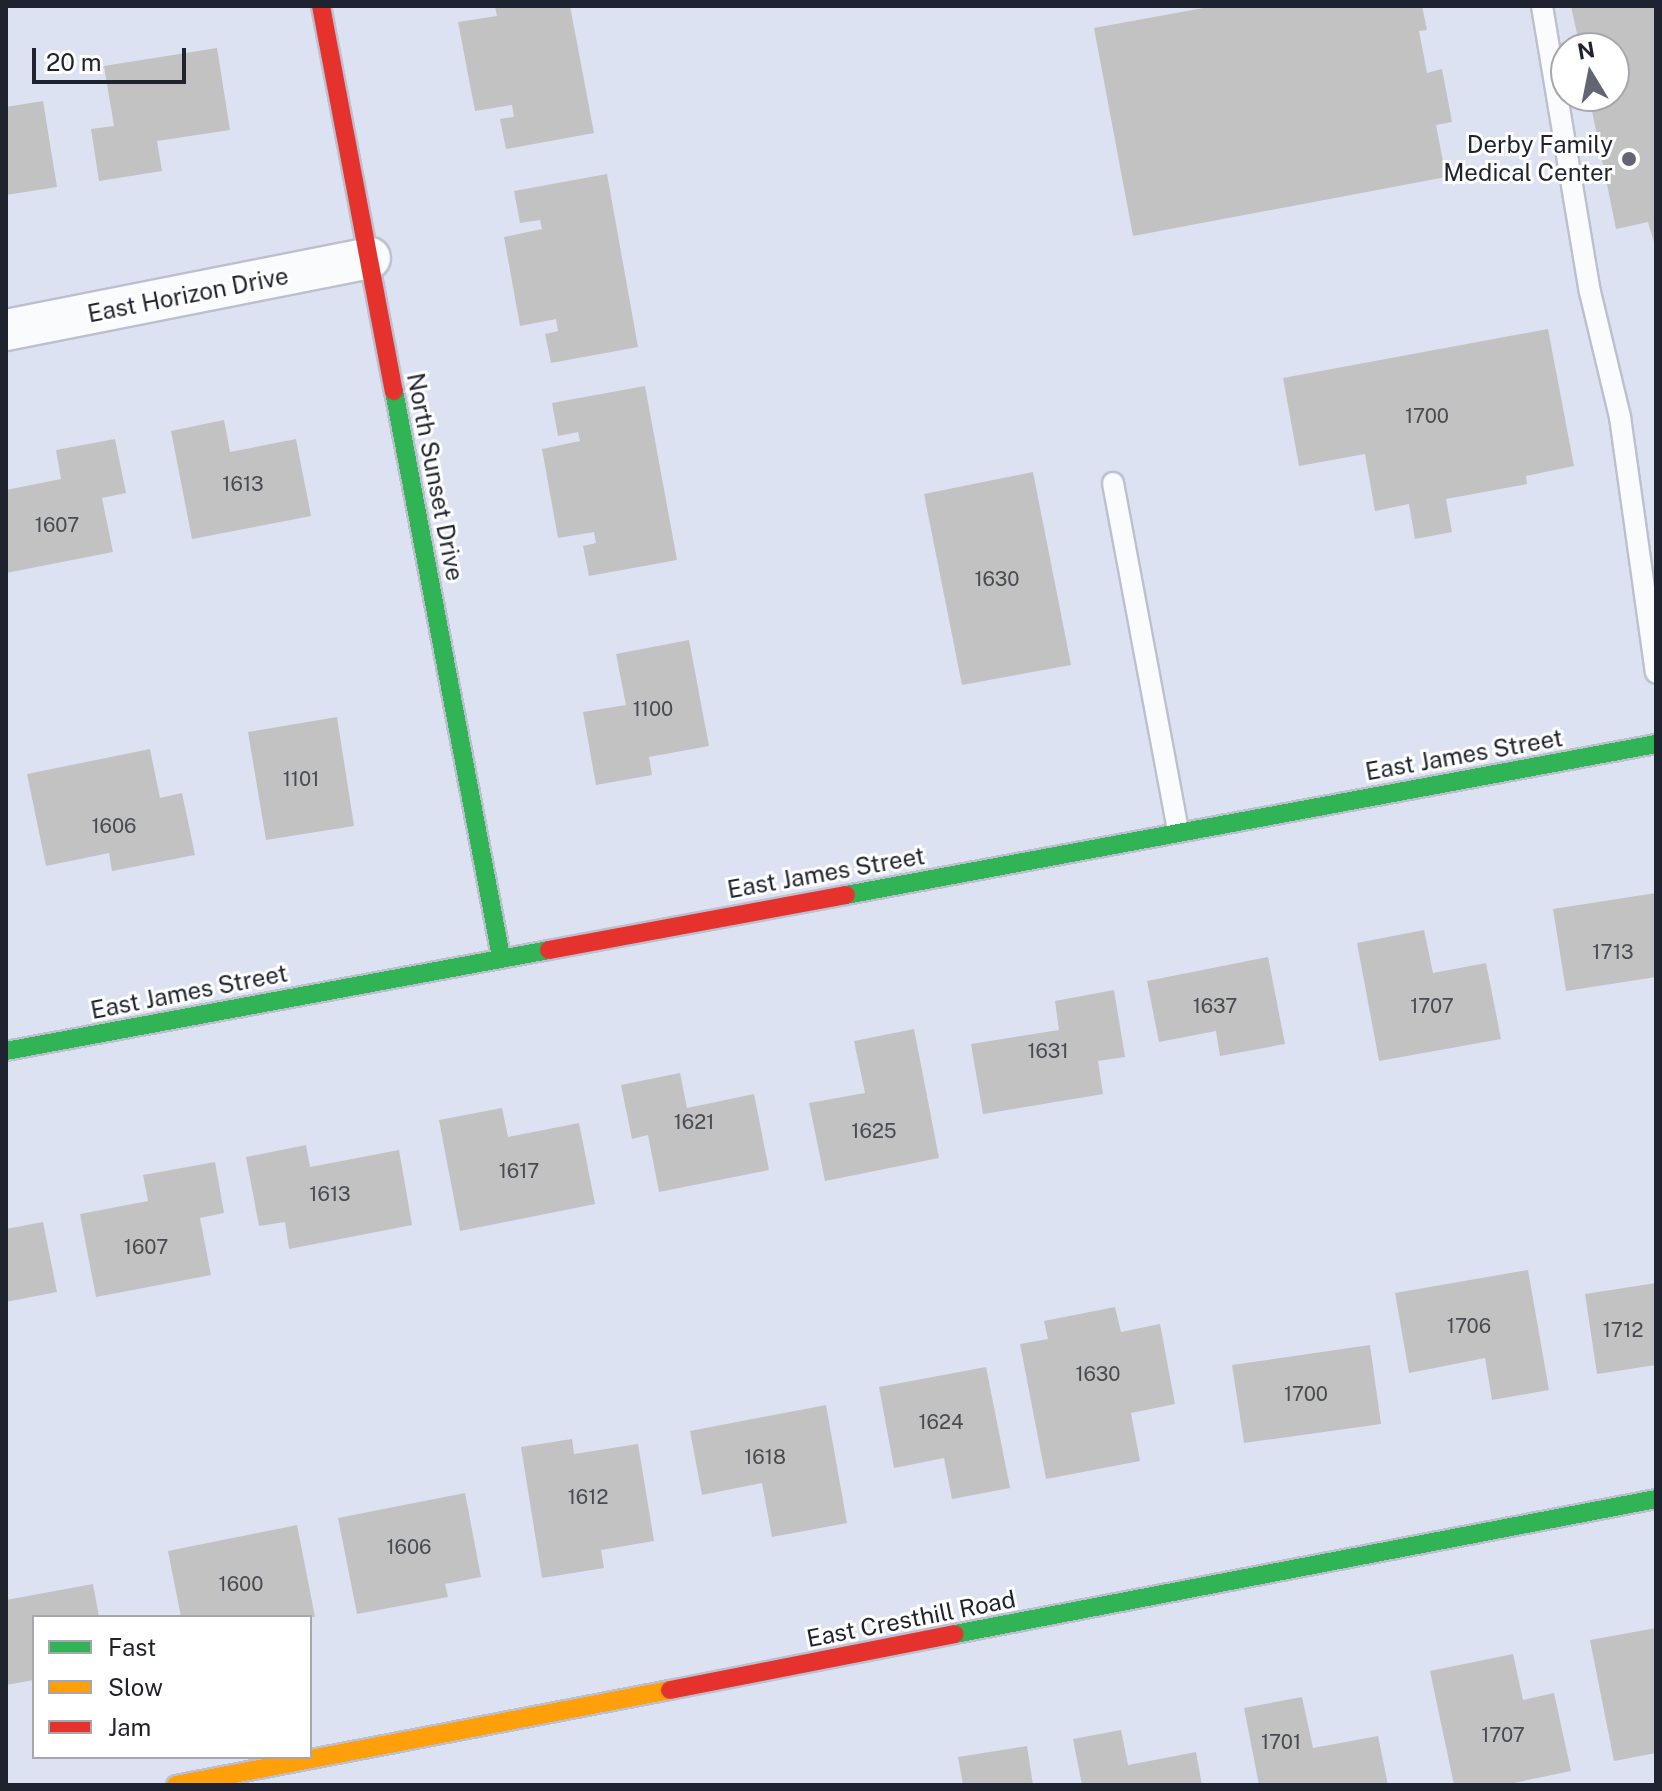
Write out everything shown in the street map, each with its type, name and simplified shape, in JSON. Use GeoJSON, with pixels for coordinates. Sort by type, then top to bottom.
{"type":"FeatureCollection","features":[{"type":"Feature","properties":{"kind":"street","name":"North Sunset Drive"},"geometry":{"type":"LineString","coordinates":[[321,6],[501,957]]}},
{"type":"Feature","properties":{"kind":"street","name":"East Horizon Drive"},"geometry":{"type":"LineString","coordinates":[[6,330],[370,258]]}},
{"type":"Feature","properties":{"kind":"street","name":"East James Street"},"geometry":{"type":"LineString","coordinates":[[6,1051],[1656,744]]}},
{"type":"Feature","properties":{"kind":"street","name":"East Cresthill Road"},"geometry":{"type":"LineString","coordinates":[[312,1759],[1656,1499]]}},
{"type":"Feature","properties":{"kind":"street","name":"East Cresthill Road"},"geometry":{"type":"LineString","coordinates":[[176,1785],[311,1759]]}},
{"type":"Feature","properties":{"kind":"lane"},"geometry":{"type":"LineString","coordinates":[[1542,6],[1590,292],[1620,417],[1656,672]]}},
{"type":"Feature","properties":{"kind":"lane"},"geometry":{"type":"LineString","coordinates":[[1113,483],[1178,832]]}},
{"type":"Feature","properties":{"kind":"building"},"geometry":{"type":"Polygon","coordinates":[[[495,6],[570,6],[594,133],[506,149],[500,119],[514,117],[512,105],[475,111],[458,22],[497,16],[495,6]]]}},
{"type":"Feature","properties":{"kind":"building"},"geometry":{"type":"Polygon","coordinates":[[[1214,6],[1422,6],[1427,30],[1419,31],[1427,73],[1442,69],[1452,122],[1436,125],[1446,177],[1133,236],[1094,28],[1214,6]]]}},
{"type":"Feature","properties":{"kind":"building","name":"Derby Family Medical Center"},"geometry":{"type":"Polygon","coordinates":[[[1571,6],[1656,6],[1656,249],[1648,222],[1616,229],[1592,112],[1630,112],[1630,32],[1577,32],[1571,6]]]}},
{"type":"Feature","properties":{"kind":"building"},"geometry":{"type":"Polygon","coordinates":[[[217,48],[230,130],[157,141],[162,171],[99,181],[91,129],[114,126],[104,66],[217,48]]]}},
{"type":"Feature","properties":{"kind":"building"},"geometry":{"type":"Polygon","coordinates":[[[43,101],[57,187],[6,195],[6,107],[43,101]]]}},
{"type":"Feature","properties":{"kind":"building"},"geometry":{"type":"Polygon","coordinates":[[[607,174],[638,347],[551,363],[545,334],[558,331],[556,319],[520,326],[504,237],[542,229],[540,220],[520,223],[514,191],[607,174]]]}},
{"type":"Feature","properties":{"kind":"building"},"geometry":{"type":"Polygon","coordinates":[[[1548,329],[1574,466],[1526,476],[1527,484],[1446,499],[1452,532],[1415,539],[1409,504],[1375,511],[1365,454],[1299,466],[1283,378],[1548,329]]]}},
{"type":"Feature","properties":{"kind":"building"},"geometry":{"type":"Polygon","coordinates":[[[645,386],[677,560],[589,576],[583,546],[596,543],[594,532],[558,538],[542,449],[580,441],[578,432],[558,436],[552,403],[645,386]]]}},
{"type":"Feature","properties":{"kind":"building"},"geometry":{"type":"Polygon","coordinates":[[[224,420],[230,452],[296,439],[311,516],[192,539],[171,431],[224,420]]]}},
{"type":"Feature","properties":{"kind":"building"},"geometry":{"type":"Polygon","coordinates":[[[115,439],[126,493],[102,498],[113,552],[6,573],[6,490],[61,479],[56,450],[115,439]]]}},
{"type":"Feature","properties":{"kind":"building"},"geometry":{"type":"Polygon","coordinates":[[[1033,472],[1071,665],[962,685],[924,494],[1033,472]]]}},
{"type":"Feature","properties":{"kind":"building"},"geometry":{"type":"Polygon","coordinates":[[[689,640],[709,746],[649,757],[652,775],[596,785],[583,712],[626,705],[616,654],[689,640]]]}},
{"type":"Feature","properties":{"kind":"building"},"geometry":{"type":"Polygon","coordinates":[[[337,717],[354,826],[266,840],[248,732],[337,717]]]}},
{"type":"Feature","properties":{"kind":"building"},"geometry":{"type":"Polygon","coordinates":[[[150,749],[160,798],[182,793],[195,855],[112,871],[109,853],[46,866],[27,774],[150,749]]]}},
{"type":"Feature","properties":{"kind":"building"},"geometry":{"type":"Polygon","coordinates":[[[1656,893],[1656,977],[1566,991],[1553,909],[1656,893]]]}},
{"type":"Feature","properties":{"kind":"building"},"geometry":{"type":"Polygon","coordinates":[[[1424,930],[1433,973],[1486,963],[1501,1039],[1379,1061],[1357,943],[1424,930]]]}},
{"type":"Feature","properties":{"kind":"building"},"geometry":{"type":"Polygon","coordinates":[[[1268,957],[1285,1044],[1220,1056],[1216,1031],[1159,1042],[1147,981],[1268,957]]]}},
{"type":"Feature","properties":{"kind":"building"},"geometry":{"type":"Polygon","coordinates":[[[1114,990],[1125,1057],[1098,1061],[1103,1094],[983,1114],[971,1044],[1059,1030],[1055,1001],[1114,990]]]}},
{"type":"Feature","properties":{"kind":"building"},"geometry":{"type":"Polygon","coordinates":[[[914,1029],[939,1158],[825,1181],[809,1103],[865,1093],[854,1041],[914,1029]]]}},
{"type":"Feature","properties":{"kind":"building"},"geometry":{"type":"Polygon","coordinates":[[[680,1073],[687,1108],[754,1094],[769,1170],[659,1192],[648,1135],[632,1139],[621,1085],[680,1073]]]}},
{"type":"Feature","properties":{"kind":"building"},"geometry":{"type":"Polygon","coordinates":[[[502,1108],[508,1137],[579,1123],[595,1204],[460,1231],[439,1120],[502,1108]]]}},
{"type":"Feature","properties":{"kind":"building"},"geometry":{"type":"Polygon","coordinates":[[[306,1145],[310,1167],[399,1150],[412,1225],[289,1249],[285,1222],[259,1226],[246,1157],[306,1145]]]}},
{"type":"Feature","properties":{"kind":"building"},"geometry":{"type":"Polygon","coordinates":[[[215,1162],[224,1213],[200,1218],[211,1275],[96,1297],[80,1214],[148,1201],[143,1175],[215,1162]]]}},
{"type":"Feature","properties":{"kind":"building"},"geometry":{"type":"Polygon","coordinates":[[[43,1222],[57,1292],[6,1302],[6,1229],[43,1222]]]}},
{"type":"Feature","properties":{"kind":"building"},"geometry":{"type":"Polygon","coordinates":[[[1528,1270],[1549,1390],[1492,1400],[1485,1358],[1409,1373],[1395,1293],[1528,1270]]]}},
{"type":"Feature","properties":{"kind":"building"},"geometry":{"type":"Polygon","coordinates":[[[1656,1283],[1656,1365],[1597,1374],[1585,1294],[1656,1283]]]}},
{"type":"Feature","properties":{"kind":"building"},"geometry":{"type":"Polygon","coordinates":[[[1115,1307],[1121,1332],[1160,1324],[1175,1404],[1131,1413],[1140,1461],[1046,1479],[1020,1344],[1048,1339],[1044,1321],[1115,1307]]]}},
{"type":"Feature","properties":{"kind":"building"},"geometry":{"type":"Polygon","coordinates":[[[1370,1345],[1381,1424],[1244,1443],[1232,1365],[1370,1345]]]}},
{"type":"Feature","properties":{"kind":"building"},"geometry":{"type":"Polygon","coordinates":[[[986,1367],[1010,1488],[952,1499],[944,1458],[894,1468],[879,1387],[986,1367]]]}},
{"type":"Feature","properties":{"kind":"building"},"geometry":{"type":"Polygon","coordinates":[[[826,1405],[847,1523],[772,1537],[762,1483],[702,1495],[690,1431],[826,1405]]]}},
{"type":"Feature","properties":{"kind":"building"},"geometry":{"type":"Polygon","coordinates":[[[572,1439],[574,1454],[638,1444],[654,1541],[601,1550],[604,1568],[542,1578],[521,1447],[572,1439]]]}},
{"type":"Feature","properties":{"kind":"building"},"geometry":{"type":"Polygon","coordinates":[[[465,1493],[481,1577],[445,1584],[448,1597],[357,1614],[338,1518],[465,1493]]]}},
{"type":"Feature","properties":{"kind":"building"},"geometry":{"type":"Polygon","coordinates":[[[297,1525],[315,1617],[181,1615],[168,1551],[297,1525]]]}},
{"type":"Feature","properties":{"kind":"building"},"geometry":{"type":"Polygon","coordinates":[[[93,1584],[99,1615],[32,1615],[32,1680],[6,1685],[6,1600],[93,1584]]]}},
{"type":"Feature","properties":{"kind":"building"},"geometry":{"type":"Polygon","coordinates":[[[1656,1628],[1656,1753],[1614,1761],[1590,1640],[1656,1628]]]}},
{"type":"Feature","properties":{"kind":"building"},"geometry":{"type":"Polygon","coordinates":[[[1513,1654],[1523,1700],[1554,1693],[1571,1771],[1504,1785],[1454,1785],[1430,1671],[1513,1654]]]}},
{"type":"Feature","properties":{"kind":"building"},"geometry":{"type":"Polygon","coordinates":[[[1302,1697],[1313,1748],[1378,1736],[1388,1785],[1259,1785],[1244,1708],[1302,1697]]]}},
{"type":"Feature","properties":{"kind":"building"},"geometry":{"type":"Polygon","coordinates":[[[1121,1730],[1128,1765],[1196,1752],[1202,1785],[1082,1785],[1073,1739],[1121,1730]]]}},
{"type":"Feature","properties":{"kind":"building"},"geometry":{"type":"Polygon","coordinates":[[[1027,1746],[1033,1785],[963,1785],[958,1757],[1027,1746]]]}},
{"type":"Feature","properties":{"kind":"traffic: fast"},"geometry":{"type":"LineString","coordinates":[[394,391],[501,957]]}},
{"type":"Feature","properties":{"kind":"traffic: fast"},"geometry":{"type":"LineString","coordinates":[[846,895],[1656,744]]}},
{"type":"Feature","properties":{"kind":"traffic: fast"},"geometry":{"type":"LineString","coordinates":[[6,1051],[549,950]]}},
{"type":"Feature","properties":{"kind":"traffic: fast"},"geometry":{"type":"LineString","coordinates":[[955,1634],[1656,1499]]}},
{"type":"Feature","properties":{"kind":"traffic: slow"},"geometry":{"type":"LineString","coordinates":[[312,1759],[670,1690]]}},
{"type":"Feature","properties":{"kind":"traffic: slow"},"geometry":{"type":"LineString","coordinates":[[176,1785],[311,1759]]}},
{"type":"Feature","properties":{"kind":"traffic: jam"},"geometry":{"type":"LineString","coordinates":[[321,6],[394,391]]}},
{"type":"Feature","properties":{"kind":"traffic: jam"},"geometry":{"type":"LineString","coordinates":[[549,950],[846,895]]}},
{"type":"Feature","properties":{"kind":"traffic: jam"},"geometry":{"type":"LineString","coordinates":[[670,1690],[955,1634]]}},
{"type":"Feature","properties":{"kind":"place","name":"Derby Family Medical Center"},"geometry":{"type":"Point","coordinates":[1629,159]}}]}
